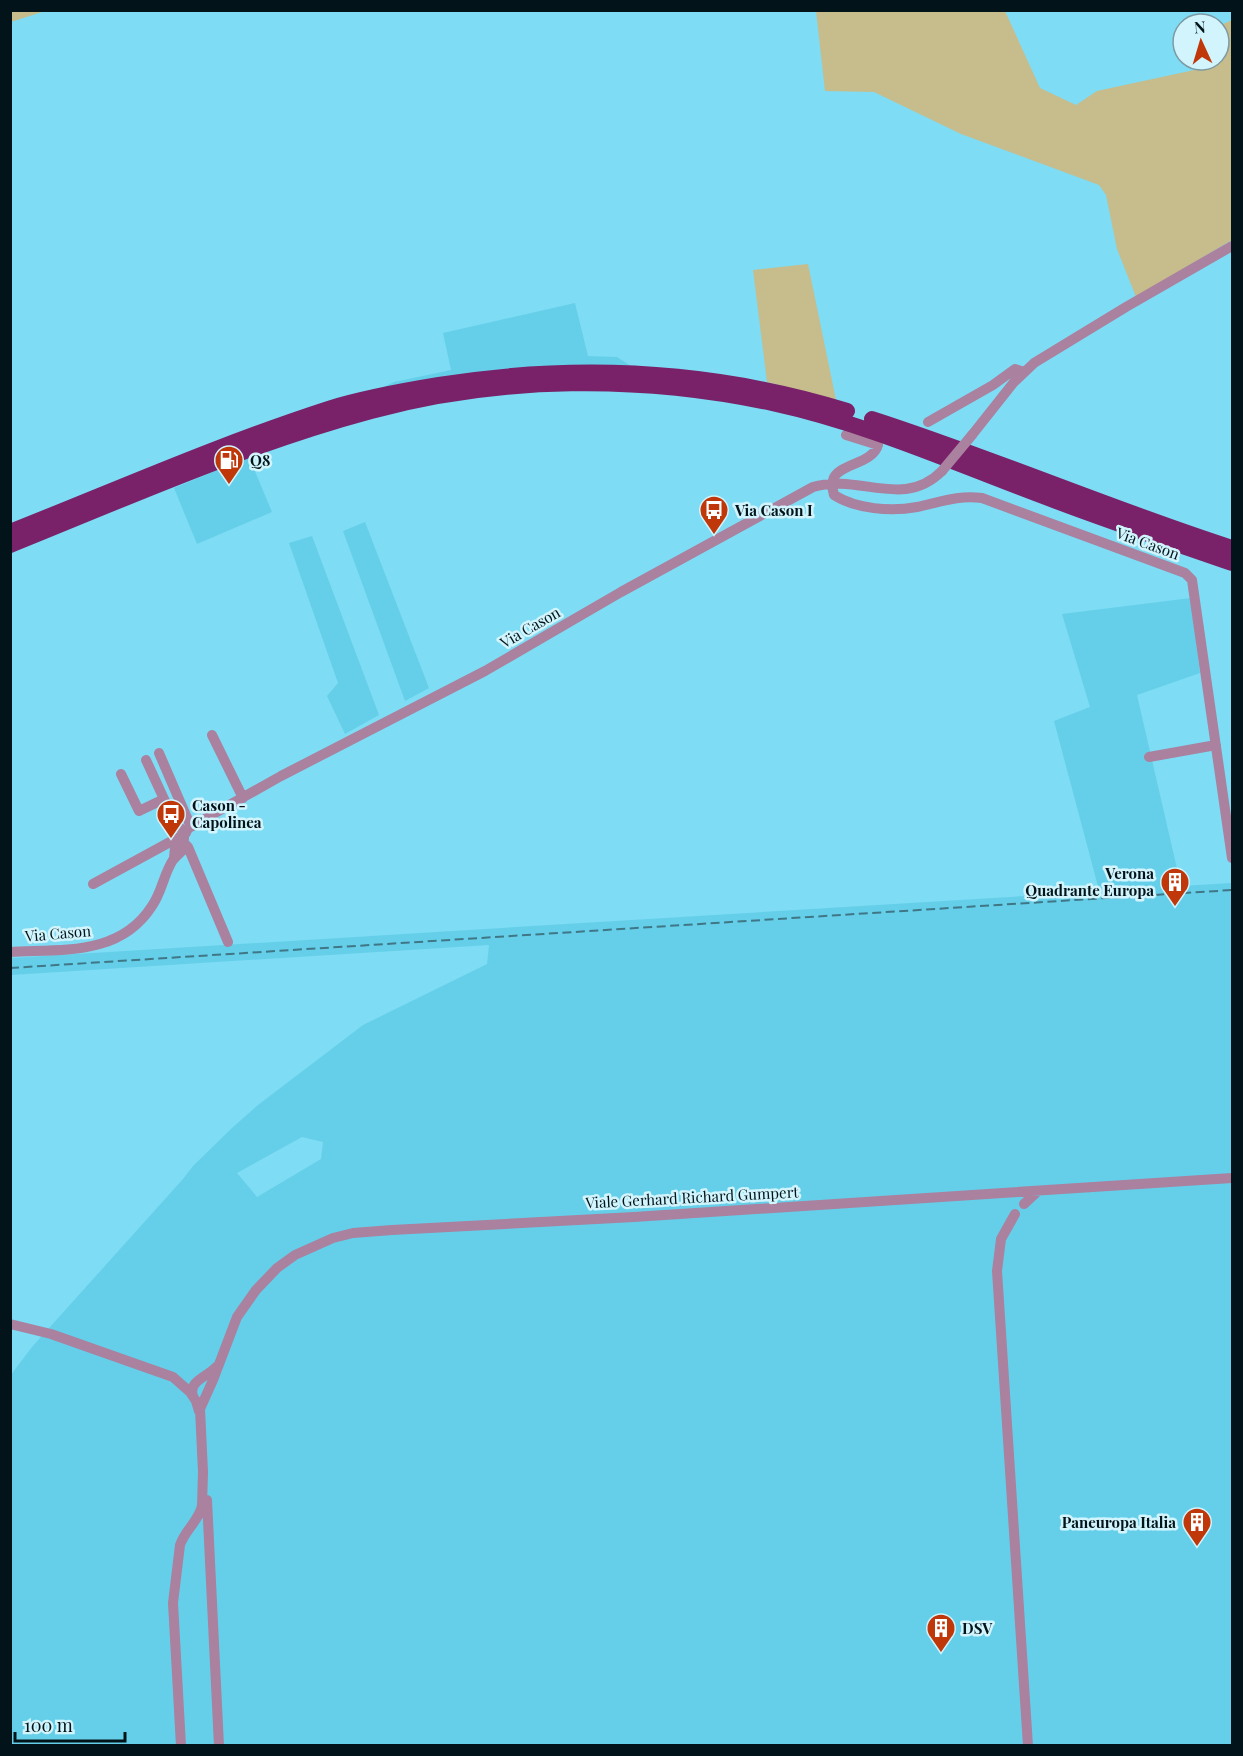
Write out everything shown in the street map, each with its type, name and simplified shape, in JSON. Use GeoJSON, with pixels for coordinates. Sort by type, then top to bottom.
{"type":"FeatureCollection","features":[{"type":"Feature","properties":{"kind":"highway"},"geometry":{"type":"LineString","coordinates":[[10,532],[229,445],[330,408],[409,390],[476,379],[572,372],[623,372],[727,382],[820,403],[923,436],[1119,509],[1233,548]]}},
{"type":"Feature","properties":{"kind":"highway"},"geometry":{"type":"LineString","coordinates":[[10,545],[269,442],[373,410],[483,390],[582,383],[637,385],[704,392],[773,403],[817,414],[919,447],[1051,499],[1233,563]]}},
{"type":"Feature","properties":{"kind":"street","name":"Via Cason"},"geometry":{"type":"LineString","coordinates":[[93,884],[184,838],[243,798],[485,671],[621,592],[813,487],[832,482],[899,491],[926,483],[942,471],[1024,372],[1051,352],[1233,246]]}},
{"type":"Feature","properties":{"kind":"street","name":"Via Cason"},"geometry":{"type":"LineString","coordinates":[[928,422],[993,385],[1011,371],[1015,369],[1024,372]]}},
{"type":"Feature","properties":{"kind":"street","name":"Via Cason"},"geometry":{"type":"LineString","coordinates":[[846,435],[878,445],[873,453],[836,474],[832,482],[834,495],[843,501],[896,509],[916,507],[949,498],[966,496],[982,498],[1185,573],[1192,580],[1233,858]]}},
{"type":"Feature","properties":{"kind":"street"},"geometry":{"type":"LineString","coordinates":[[212,735],[243,798]]}},
{"type":"Feature","properties":{"kind":"street"},"geometry":{"type":"LineString","coordinates":[[1149,757],[1216,745]]}},
{"type":"Feature","properties":{"kind":"street"},"geometry":{"type":"LineString","coordinates":[[159,753],[184,838]]}},
{"type":"Feature","properties":{"kind":"street"},"geometry":{"type":"LineString","coordinates":[[146,760],[184,838],[228,942]]}},
{"type":"Feature","properties":{"kind":"street"},"geometry":{"type":"LineString","coordinates":[[121,774],[139,811],[164,799]]}},
{"type":"Feature","properties":{"kind":"street","name":"Via Cason"},"geometry":{"type":"LineString","coordinates":[[159,849],[163,845],[184,838]]}},
{"type":"Feature","properties":{"kind":"street","name":"Via Cason"},"geometry":{"type":"LineString","coordinates":[[10,952],[92,946],[115,940],[128,933],[152,907],[174,859],[183,850],[184,838]]}},
{"type":"Feature","properties":{"kind":"street"},"geometry":{"type":"LineString","coordinates":[[159,849],[174,859]]}},
{"type":"Feature","properties":{"kind":"street","name":"Viale Gerhard Richard Gumpert"},"geometry":{"type":"LineString","coordinates":[[200,1414],[201,1403],[237,1317],[265,1280],[296,1256],[323,1242],[342,1236],[403,1229],[634,1217],[1233,1178]]}},
{"type":"Feature","properties":{"kind":"street"},"geometry":{"type":"LineString","coordinates":[[1024,1204],[1038,1191]]}},
{"type":"Feature","properties":{"kind":"street"},"geometry":{"type":"LineString","coordinates":[[1015,1214],[1001,1239],[997,1260],[1028,1746]]}},
{"type":"Feature","properties":{"kind":"street"},"geometry":{"type":"LineString","coordinates":[[10,1324],[31,1328],[163,1372],[180,1382],[193,1397]]}},
{"type":"Feature","properties":{"kind":"street"},"geometry":{"type":"LineString","coordinates":[[181,1746],[173,1603],[180,1545],[182,1538],[194,1524],[200,1512],[203,1472],[200,1414],[191,1391],[194,1383],[214,1373]]}},
{"type":"Feature","properties":{"kind":"street"},"geometry":{"type":"LineString","coordinates":[[203,1472],[206,1487],[219,1746]]}},
{"type":"Feature","properties":{"kind":"shaded area"},"geometry":{"type":"Polygon","coordinates":[[[11,10],[45,10],[45,11],[11,22],[11,10]]]}},
{"type":"Feature","properties":{"kind":"shaded area"},"geometry":{"type":"Polygon","coordinates":[[[816,11],[1005,11],[1040,88],[1076,105],[1097,91],[1185,72],[1231,72],[1232,20],[1232,240],[1136,297],[1117,249],[1106,195],[1099,185],[961,134],[874,92],[825,91],[816,11]]]}},
{"type":"Feature","properties":{"kind":"shaded area"},"geometry":{"type":"Polygon","coordinates":[[[808,264],[836,400],[767,382],[753,270],[808,264]]]}},
{"type":"Feature","properties":{"kind":"shaded area"},"geometry":{"type":"Polygon","coordinates":[[[575,303],[588,356],[617,357],[634,368],[510,368],[375,391],[394,382],[451,370],[443,333],[575,303]]]}},
{"type":"Feature","properties":{"kind":"shaded area"},"geometry":{"type":"Polygon","coordinates":[[[249,457],[272,512],[197,544],[174,488],[249,457]]]}},
{"type":"Feature","properties":{"kind":"shaded area"},"geometry":{"type":"Polygon","coordinates":[[[365,522],[429,688],[405,701],[343,531],[365,522]]]}},
{"type":"Feature","properties":{"kind":"shaded area"},"geometry":{"type":"Polygon","coordinates":[[[312,536],[379,715],[345,734],[327,696],[338,683],[289,543],[312,536]]]}},
{"type":"Feature","properties":{"kind":"shaded area"},"geometry":{"type":"Polygon","coordinates":[[[1191,598],[1200,673],[1137,695],[1181,886],[1232,883],[1232,1745],[11,1745],[10,1376],[32,1347],[193,1166],[231,1129],[258,1105],[363,1025],[487,964],[489,945],[11,975],[11,958],[1106,891],[1099,890],[1054,721],[1090,707],[1062,614],[1191,598]],[[302,1137],[237,1173],[257,1197],[321,1159],[323,1142],[302,1137]]]}},
{"type":"Feature","properties":{"kind":"railway"},"geometry":{"type":"LineString","coordinates":[[10,968],[1232,890]]}},
{"type":"Feature","properties":{"kind":"place","name":"Q8"},"geometry":{"type":"Point","coordinates":[229,486]}},
{"type":"Feature","properties":{"kind":"place","name":"Via Cason I"},"geometry":{"type":"Point","coordinates":[714,536]}},
{"type":"Feature","properties":{"kind":"place","name":"Cason - Capolinea"},"geometry":{"type":"Point","coordinates":[171,840]}},
{"type":"Feature","properties":{"kind":"place","name":"Verona Quadrante Europa"},"geometry":{"type":"Point","coordinates":[1175,908]}},
{"type":"Feature","properties":{"kind":"place","name":"Paneuropa Italia"},"geometry":{"type":"Point","coordinates":[1197,1548]}},
{"type":"Feature","properties":{"kind":"place","name":"DSV"},"geometry":{"type":"Point","coordinates":[941,1654]}}]}
